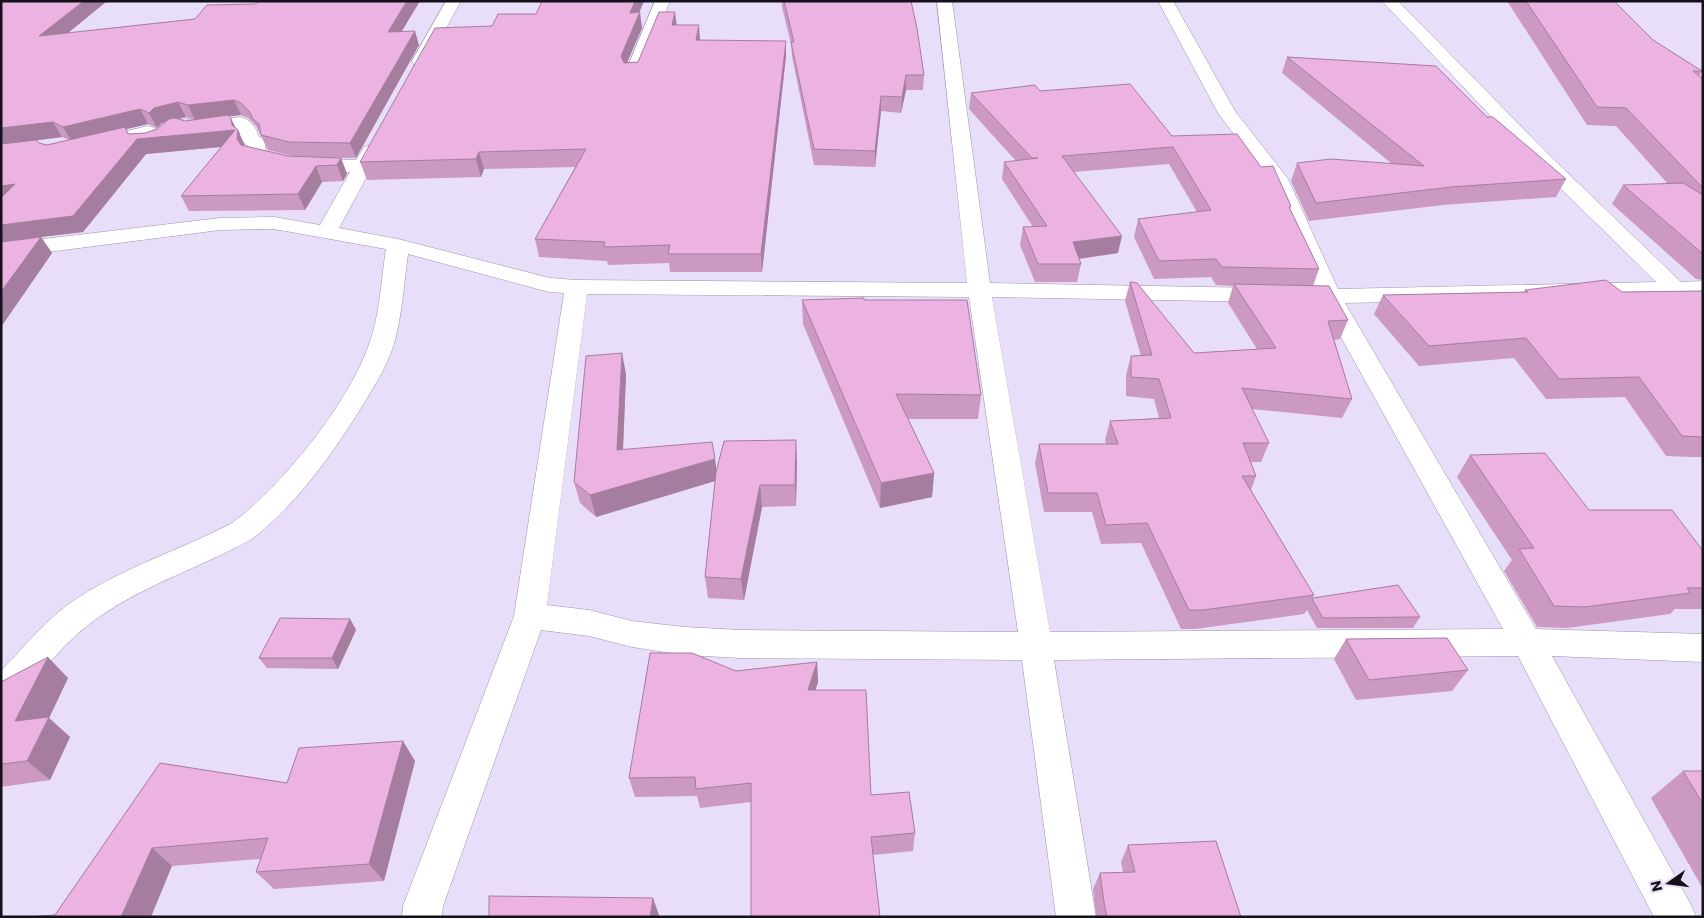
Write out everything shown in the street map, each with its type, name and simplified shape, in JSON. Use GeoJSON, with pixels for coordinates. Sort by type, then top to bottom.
{"type":"FeatureCollection","features":[{"type":"Feature","properties":{"kind":"street"},"geometry":{"type":"LineString","coordinates":[[411,79],[454,1]]}},
{"type":"Feature","properties":{"kind":"street"},"geometry":{"type":"LineString","coordinates":[[633,73],[663,1]]}},
{"type":"Feature","properties":{"kind":"street"},"geometry":{"type":"LineString","coordinates":[[944,1],[979,290],[1036,646],[1076,917]]}},
{"type":"Feature","properties":{"kind":"street"},"geometry":{"type":"LineString","coordinates":[[1165,1],[1227,113],[1278,179],[1330,296],[1527,642],[1676,917]]}},
{"type":"Feature","properties":{"kind":"street"},"geometry":{"type":"LineString","coordinates":[[1389,1],[1545,162],[1676,289]]}},
{"type":"Feature","properties":{"kind":"street"},"geometry":{"type":"LineString","coordinates":[[83,146],[148,132],[144,143],[166,135],[169,130],[186,124],[192,128],[241,122],[249,133],[249,139],[256,142],[256,155],[265,159],[284,163],[363,166]]}},
{"type":"Feature","properties":{"kind":"street"},"geometry":{"type":"LineString","coordinates":[[327,231],[377,140]]}},
{"type":"Feature","properties":{"kind":"street"},"geometry":{"type":"LineString","coordinates":[[1,251],[166,230],[253,222],[274,222],[398,245],[548,284],[576,287],[979,290],[1330,296],[1703,288]]}},
{"type":"Feature","properties":{"kind":"street"},"geometry":{"type":"LineString","coordinates":[[1,694],[86,609],[122,588],[243,530],[277,501],[345,412],[365,379],[381,346],[398,245]]}},
{"type":"Feature","properties":{"kind":"street"},"geometry":{"type":"LineString","coordinates":[[422,917],[424,906],[530,616],[576,287]]}},
{"type":"Feature","properties":{"kind":"street"},"geometry":{"type":"LineString","coordinates":[[530,616],[589,623],[632,634],[684,641],[1036,646],[1527,642],[1703,648]]}},
{"type":"Feature","properties":{"kind":"building"},"geometry":{"type":"Polygon","coordinates":[[[1,1],[84,1],[39,36],[195,19],[207,5],[255,4],[260,1],[407,1],[388,32],[415,31],[350,143],[289,142],[261,135],[259,124],[253,119],[249,111],[241,103],[234,100],[188,105],[178,102],[154,108],[149,113],[140,109],[63,127],[53,122],[1,128],[1,1]]]}},
{"type":"Feature","properties":{"kind":"building"},"geometry":{"type":"Polygon","coordinates":[[[542,1],[635,1],[630,13],[640,12],[621,56],[624,63],[638,62],[659,12],[675,12],[672,25],[699,25],[696,40],[786,41],[761,254],[668,254],[670,245],[604,247],[605,242],[535,239],[586,149],[479,152],[476,159],[360,162],[435,28],[492,26],[498,14],[536,14],[542,1]]]}},
{"type":"Feature","properties":{"kind":"building"},"geometry":{"type":"Polygon","coordinates":[[[784,1],[911,1],[924,75],[906,75],[902,97],[881,96],[875,151],[814,149],[791,42],[794,42],[784,1]]]}},
{"type":"Feature","properties":{"kind":"building"},"geometry":{"type":"Polygon","coordinates":[[[1526,1],[1614,1],[1653,40],[1702,71],[1693,71],[1703,79],[1703,188],[1626,108],[1597,107],[1526,1]]]}},
{"type":"Feature","properties":{"kind":"building"},"geometry":{"type":"Polygon","coordinates":[[[1287,57],[1436,66],[1487,117],[1493,117],[1566,179],[1451,187],[1316,203],[1297,163],[1331,159],[1424,166],[1287,57]]]}},
{"type":"Feature","properties":{"kind":"building"},"geometry":{"type":"Polygon","coordinates":[[[1130,84],[1172,136],[1237,134],[1261,167],[1273,166],[1291,206],[1289,207],[1319,269],[1222,267],[1216,259],[1159,261],[1138,219],[1211,210],[1173,147],[1062,156],[1122,236],[1073,242],[1081,264],[1038,264],[1023,227],[1047,226],[1004,162],[1038,158],[1032,158],[971,93],[1035,85],[1040,91],[1130,84]]]}},
{"type":"Feature","properties":{"kind":"building"},"geometry":{"type":"Polygon","coordinates":[[[228,115],[231,118],[232,125],[238,130],[237,139],[241,145],[288,156],[341,158],[337,165],[316,166],[298,194],[181,196],[235,130],[137,139],[73,216],[1,225],[1,198],[15,184],[1,186],[1,144],[36,140],[47,145],[125,127],[128,134],[145,133],[157,129],[169,119],[175,118],[185,121],[228,115]]]}},
{"type":"Feature","properties":{"kind":"building"},"geometry":{"type":"Polygon","coordinates":[[[1683,183],[1703,195],[1703,254],[1623,185],[1683,183]]]}},
{"type":"Feature","properties":{"kind":"building"},"geometry":{"type":"Polygon","coordinates":[[[41,237],[1,292],[1,242],[41,237]]]}},
{"type":"Feature","properties":{"kind":"building"},"geometry":{"type":"Polygon","coordinates":[[[1606,280],[1622,292],[1703,291],[1703,437],[1682,436],[1639,377],[1559,379],[1526,338],[1429,346],[1383,295],[1528,292],[1525,290],[1606,280]]]}},
{"type":"Feature","properties":{"kind":"building"},"geometry":{"type":"Polygon","coordinates":[[[1130,282],[1137,283],[1194,353],[1276,348],[1234,284],[1329,286],[1348,320],[1328,321],[1352,399],[1242,388],[1269,443],[1243,443],[1256,476],[1242,476],[1314,595],[1203,610],[1189,610],[1147,523],[1106,525],[1097,493],[1048,493],[1039,444],[1118,444],[1110,421],[1171,418],[1159,379],[1131,377],[1131,356],[1152,355],[1130,282]]]}},
{"type":"Feature","properties":{"kind":"building"},"geometry":{"type":"Polygon","coordinates":[[[864,298],[864,300],[967,300],[981,395],[896,394],[934,473],[881,483],[802,300],[864,298]]]}},
{"type":"Feature","properties":{"kind":"building"},"geometry":{"type":"Polygon","coordinates":[[[622,353],[617,450],[712,442],[715,459],[590,495],[574,482],[586,356],[622,353]]]}},
{"type":"Feature","properties":{"kind":"building"},"geometry":{"type":"Polygon","coordinates":[[[796,440],[795,485],[760,485],[741,579],[705,577],[716,472],[724,441],[796,440]]]}},
{"type":"Feature","properties":{"kind":"building"},"geometry":{"type":"Polygon","coordinates":[[[1545,453],[1589,510],[1672,510],[1703,551],[1703,588],[1687,588],[1690,593],[1585,607],[1554,606],[1519,549],[1534,548],[1470,455],[1545,453]]]}},
{"type":"Feature","properties":{"kind":"building"},"geometry":{"type":"Polygon","coordinates":[[[1398,585],[1420,617],[1323,618],[1312,599],[1313,598],[1398,585]]]}},
{"type":"Feature","properties":{"kind":"building"},"geometry":{"type":"Polygon","coordinates":[[[280,618],[350,619],[332,658],[259,658],[280,618]]]}},
{"type":"Feature","properties":{"kind":"building"},"geometry":{"type":"Polygon","coordinates":[[[1447,638],[1468,670],[1369,680],[1346,639],[1447,638]]]}},
{"type":"Feature","properties":{"kind":"building"},"geometry":{"type":"Polygon","coordinates":[[[650,653],[692,653],[736,671],[817,662],[808,690],[866,690],[871,795],[909,792],[915,833],[871,837],[880,917],[751,917],[751,783],[696,789],[695,777],[629,778],[650,653]]]}},
{"type":"Feature","properties":{"kind":"building"},"geometry":{"type":"Polygon","coordinates":[[[48,657],[15,721],[49,717],[27,761],[1,764],[1,682],[48,657]]]}},
{"type":"Feature","properties":{"kind":"building"},"geometry":{"type":"Polygon","coordinates":[[[403,741],[369,864],[256,872],[268,838],[152,848],[121,917],[27,917],[55,915],[160,763],[287,783],[299,748],[403,741]]]}},
{"type":"Feature","properties":{"kind":"building"},"geometry":{"type":"Polygon","coordinates":[[[1683,771],[1703,771],[1703,804],[1683,771]]]}},
{"type":"Feature","properties":{"kind":"building"},"geometry":{"type":"Polygon","coordinates":[[[1216,841],[1241,917],[1107,917],[1100,873],[1135,872],[1128,845],[1216,841]]]}},
{"type":"Feature","properties":{"kind":"building"},"geometry":{"type":"Polygon","coordinates":[[[489,896],[653,898],[650,917],[489,917],[489,896]]]}}]}
